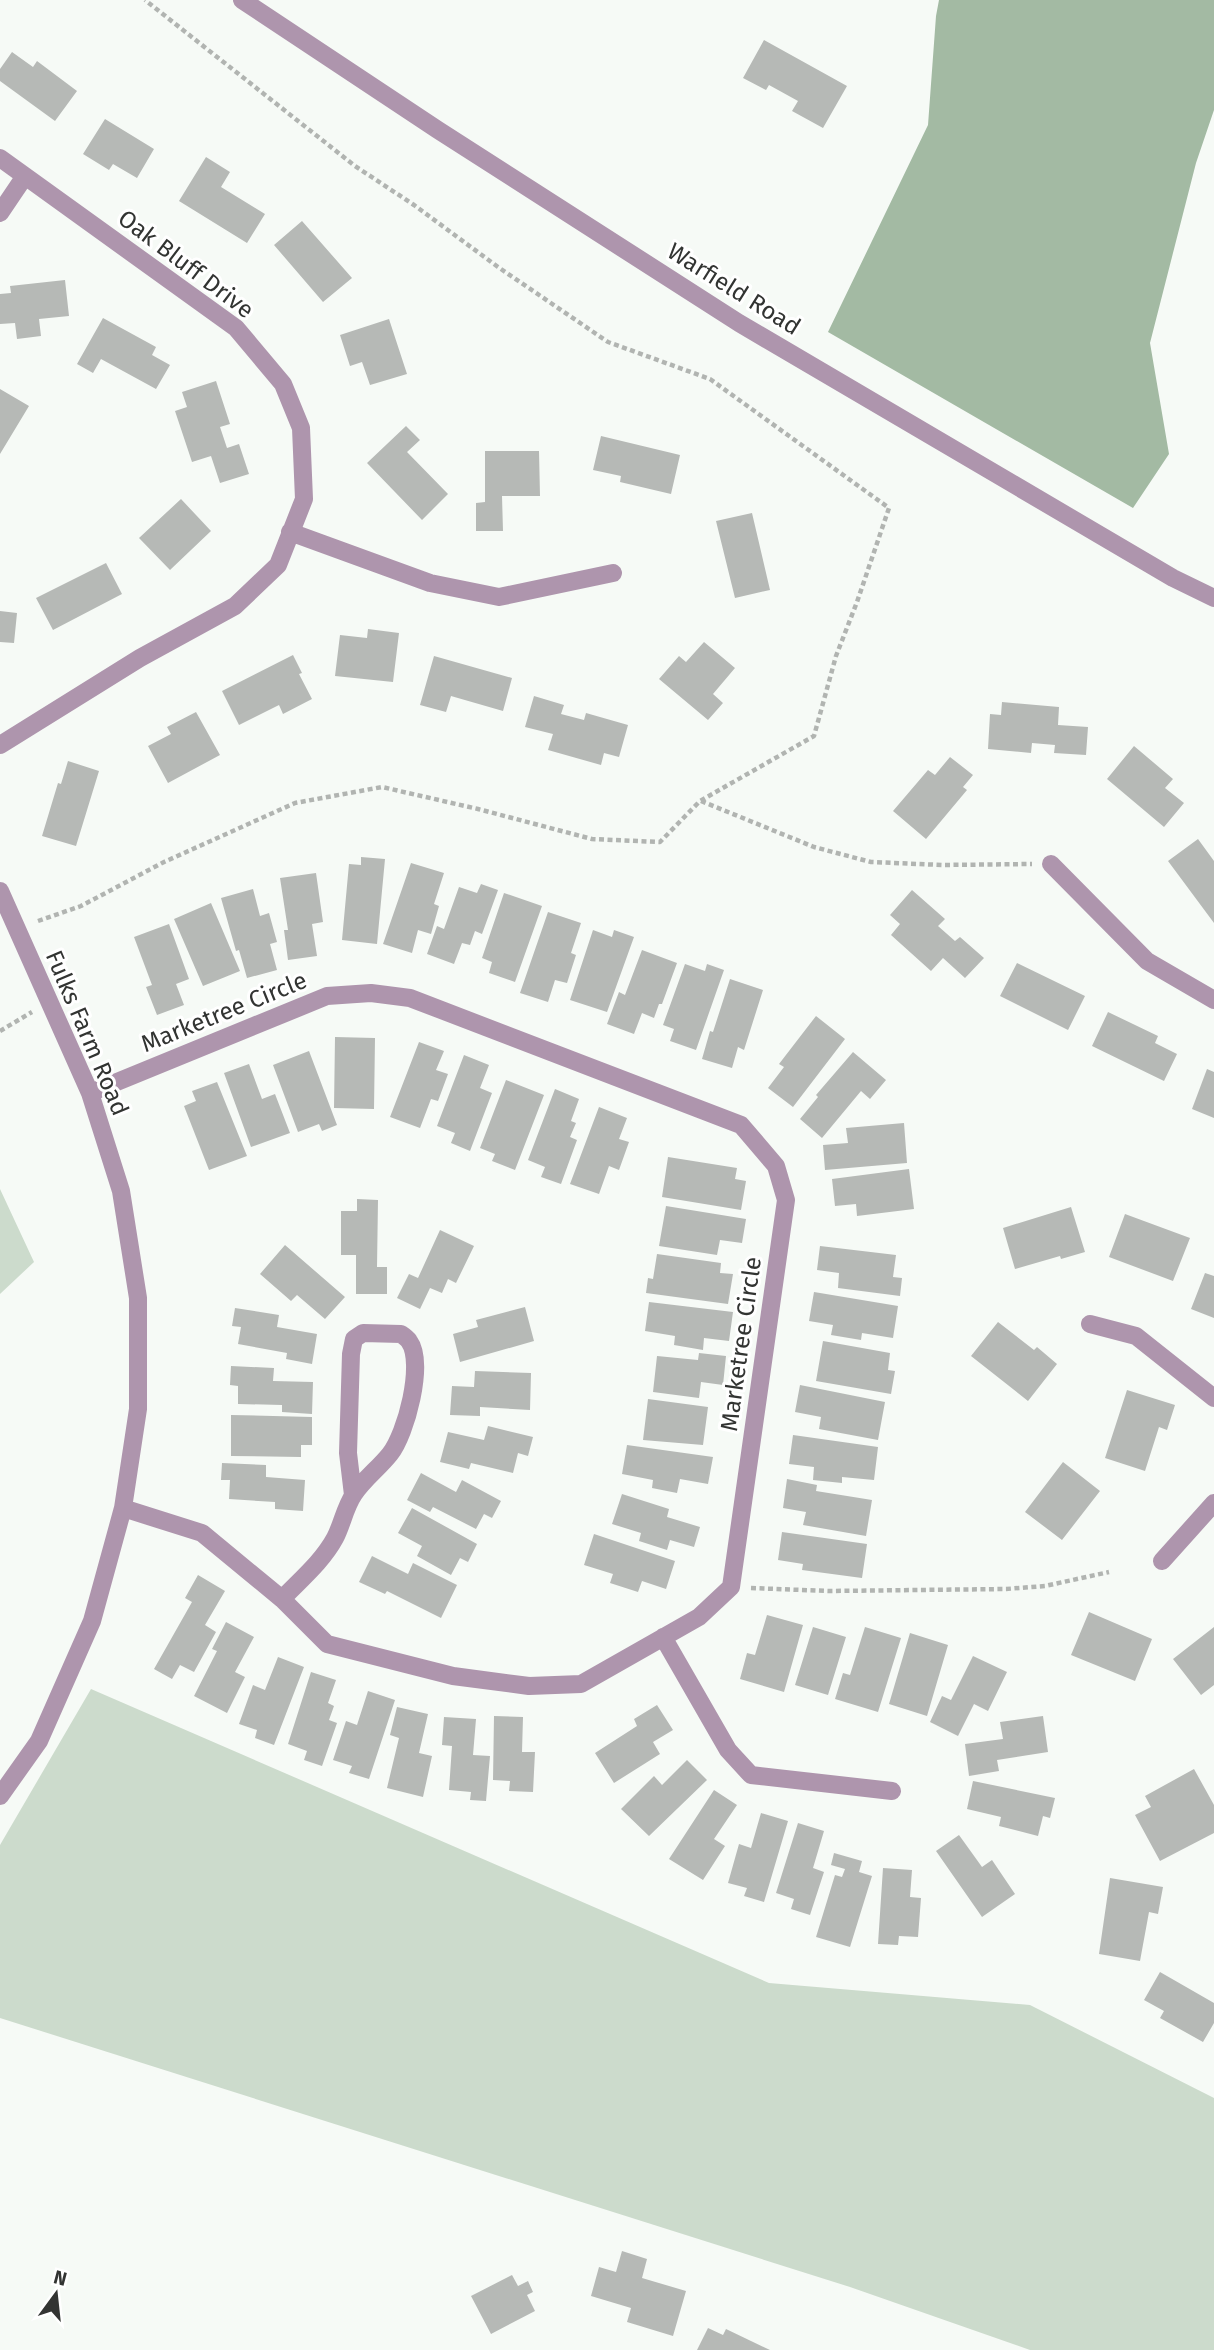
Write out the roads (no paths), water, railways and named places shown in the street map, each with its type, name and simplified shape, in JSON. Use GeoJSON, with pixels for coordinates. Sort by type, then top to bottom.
{"type":"FeatureCollection","features":[{"type":"Feature","properties":{"kind":"street","name":"Warfield Road"},"geometry":{"type":"LineString","coordinates":[[242,0],[438,130],[739,323],[1174,578],[1214,598]]}},
{"type":"Feature","properties":{"kind":"street","name":"Oak Bluff Drive"},"geometry":{"type":"LineString","coordinates":[[0,158],[236,328],[283,384],[301,428],[304,499],[278,565],[235,606],[139,658],[0,745]]}},
{"type":"Feature","properties":{"kind":"street"},"geometry":{"type":"LineString","coordinates":[[0,213],[25,176]]}},
{"type":"Feature","properties":{"kind":"street"},"geometry":{"type":"LineString","coordinates":[[289,532],[430,583],[499,597],[613,573]]}},
{"type":"Feature","properties":{"kind":"street"},"geometry":{"type":"LineString","coordinates":[[1051,864],[1147,961],[1214,1000]]}},
{"type":"Feature","properties":{"kind":"street","name":"Fulks Farm Road"},"geometry":{"type":"LineString","coordinates":[[0,891],[90,1093],[121,1192],[138,1298],[138,1409],[122,1508],[92,1621],[39,1741],[0,1796]]}},
{"type":"Feature","properties":{"kind":"street","name":"Marketree Circle"},"geometry":{"type":"LineString","coordinates":[[90,1093],[327,996],[371,993],[410,998],[741,1125],[776,1166],[786,1199],[731,1587],[699,1617],[663,1637]]}},
{"type":"Feature","properties":{"kind":"street"},"geometry":{"type":"LineString","coordinates":[[1090,1324],[1136,1336],[1214,1398]]}},
{"type":"Feature","properties":{"kind":"street"},"geometry":{"type":"LineString","coordinates":[[282,1599],[325,1554],[336,1537],[353,1495],[391,1452],[401,1435],[413,1390],[414,1355],[410,1342],[401,1334],[363,1333],[354,1339],[351,1354],[348,1453],[353,1495]]}},
{"type":"Feature","properties":{"kind":"street"},"geometry":{"type":"LineString","coordinates":[[1162,1560],[1214,1503]]}},
{"type":"Feature","properties":{"kind":"street"},"geometry":{"type":"LineString","coordinates":[[122,1508],[202,1533],[282,1599],[327,1644],[453,1676],[529,1686],[581,1684],[663,1637],[728,1750],[751,1775],[892,1791]]}}]}
